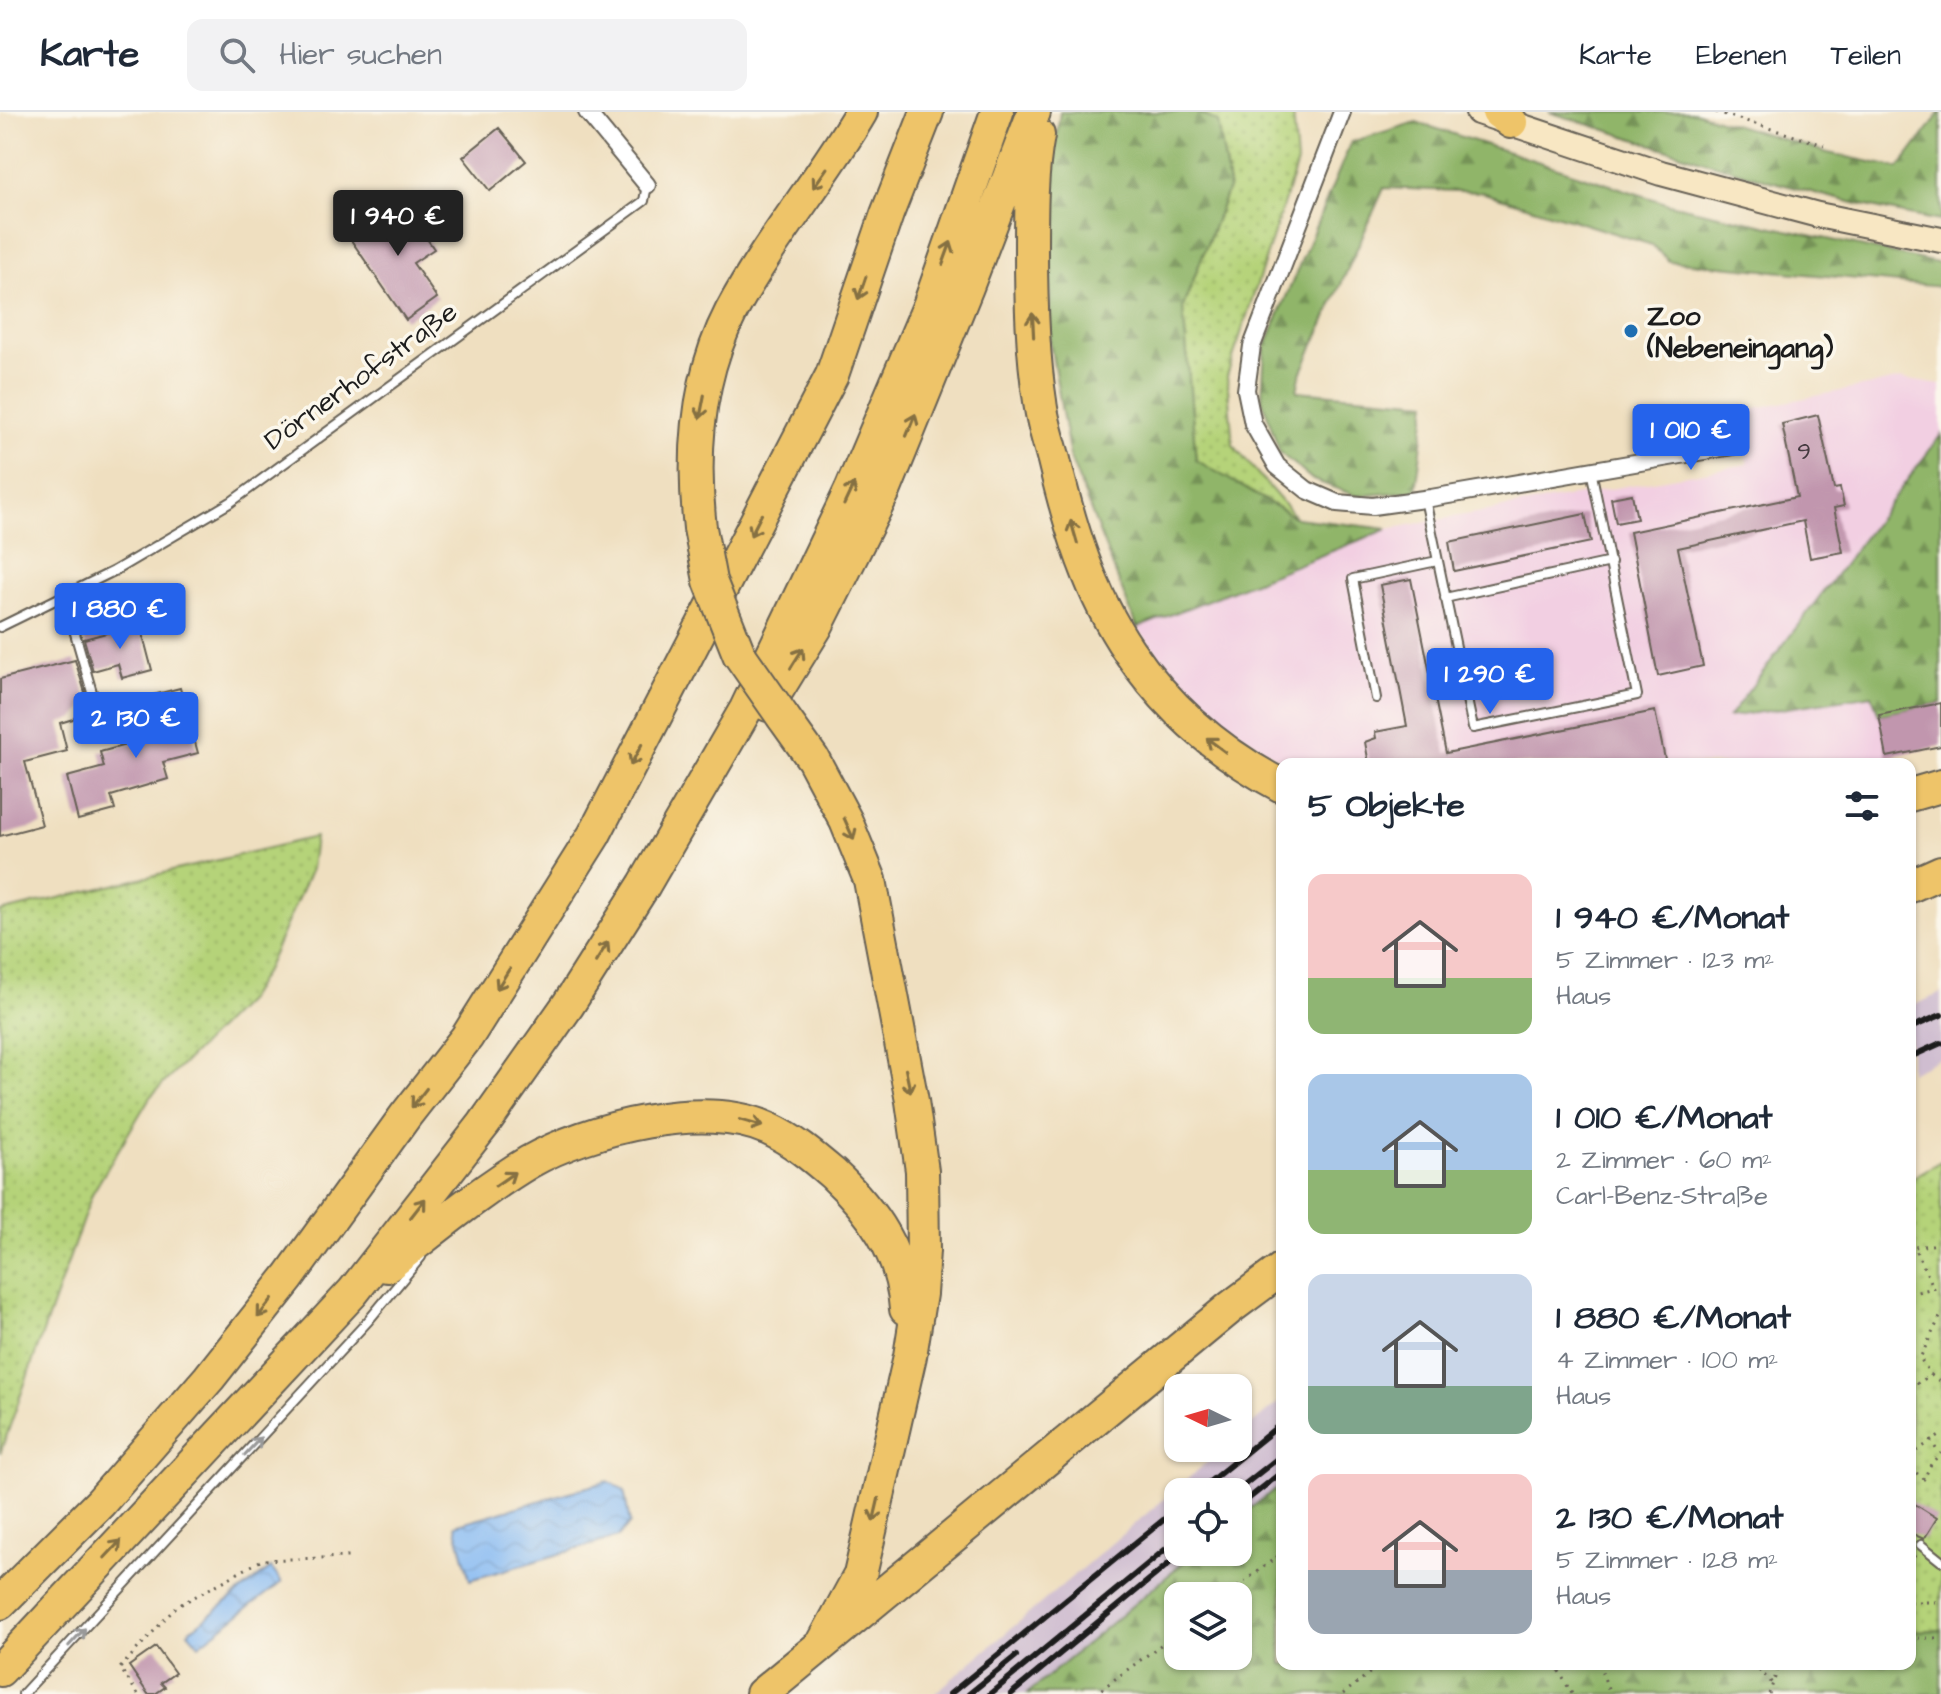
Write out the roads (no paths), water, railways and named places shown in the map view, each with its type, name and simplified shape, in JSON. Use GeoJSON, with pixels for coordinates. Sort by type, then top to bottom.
{"type":"FeatureCollection","features":[{"type":"Feature","properties":{"kind":"highway"},"geometry":{"type":"LineString","coordinates":[[823,1643],[860,1575],[895,1401],[916,1325],[910,1255],[922,1171],[912,1101],[870,880],[817,754],[783,717],[739,654],[710,581],[695,482],[698,428],[710,369],[729,315],[759,264],[836,155],[861,112]]}},
{"type":"Feature","properties":{"kind":"highway"},"geometry":{"type":"LineString","coordinates":[[887,214],[911,112]]}},
{"type":"Feature","properties":{"kind":"highway"},"geometry":{"type":"LineString","coordinates":[[0,1603],[100,1503],[209,1378],[289,1277],[475,1023],[594,835],[832,375],[887,214],[927,112]]}},
{"type":"Feature","properties":{"kind":"highway"},"geometry":{"type":"LineString","coordinates":[[0,1670],[353,1292],[484,1124],[568,1005],[644,885],[746,709],[851,490],[929,306],[997,112]]}},
{"type":"Feature","properties":{"kind":"highway"},"geometry":{"type":"LineString","coordinates":[[644,885],[700,817],[823,613],[885,489],[1034,112]]}},
{"type":"Feature","properties":{"kind":"highway"},"geometry":{"type":"LineString","coordinates":[[1041,112],[1034,155],[1031,212],[1031,287],[1038,389],[1057,472],[1081,555],[1093,585],[1128,649],[1164,697],[1228,753],[1276,782]]}},
{"type":"Feature","properties":{"kind":"highway"},"geometry":{"type":"LineString","coordinates":[[1916,793],[1941,786]]}},
{"type":"Feature","properties":{"kind":"highway"},"geometry":{"type":"LineString","coordinates":[[1916,883],[1941,872]]}},
{"type":"Feature","properties":{"kind":"highway"},"geometry":{"type":"LineString","coordinates":[[1916,905],[1941,895]]}},
{"type":"Feature","properties":{"kind":"highway"},"geometry":{"type":"LineString","coordinates":[[353,1292],[531,1161],[602,1132],[701,1115],[729,1117],[767,1128],[797,1145],[821,1164],[910,1255]]}},
{"type":"Feature","properties":{"kind":"highway"},"geometry":{"type":"LineString","coordinates":[[762,1694],[1231,1307],[1276,1273]]}},
{"type":"Feature","properties":{"kind":"highway"},"geometry":{"type":"LineString","coordinates":[[795,1694],[1011,1510],[1276,1297]]}},
{"type":"Feature","properties":{"kind":"main road"},"geometry":{"type":"LineString","coordinates":[[1478,112],[1504,117],[1675,177],[1818,215],[1941,240]]}},
{"type":"Feature","properties":{"kind":"street","name":"Dörnerhofstraße"},"geometry":{"type":"LineString","coordinates":[[587,112],[647,185]]}},
{"type":"Feature","properties":{"kind":"street"},"geometry":{"type":"LineString","coordinates":[[1342,112],[1252,346],[1246,390],[1253,424],[1277,466],[1307,490],[1337,503],[1373,506],[1733,446]]}},
{"type":"Feature","properties":{"kind":"lane","name":"Dörnerhofstraße"},"geometry":{"type":"LineString","coordinates":[[0,627],[114,571],[231,502],[644,201],[647,185]]}},
{"type":"Feature","properties":{"kind":"lane"},"geometry":{"type":"LineString","coordinates":[[1425,499],[1473,728],[1637,695],[1591,470]]}},
{"type":"Feature","properties":{"kind":"lane"},"geometry":{"type":"LineString","coordinates":[[1376,698],[1353,579],[1437,561]]}},
{"type":"Feature","properties":{"kind":"lane"},"geometry":{"type":"LineString","coordinates":[[1445,598],[1611,562]]}},
{"type":"Feature","properties":{"kind":"lane"},"geometry":{"type":"LineString","coordinates":[[64,595],[102,727]]}},
{"type":"Feature","properties":{"kind":"lane"},"geometry":{"type":"LineString","coordinates":[[23,1694],[368,1321],[458,1213]]}},
{"type":"Feature","properties":{"kind":"lane"},"geometry":{"type":"LineString","coordinates":[[1921,1545],[1941,1561]]}},
{"type":"Feature","properties":{"kind":"water"},"geometry":{"type":"Polygon","coordinates":[[[608,1481],[624,1490],[630,1523],[618,1537],[470,1580],[455,1525],[608,1481]]]}},
{"type":"Feature","properties":{"kind":"water"},"geometry":{"type":"Polygon","coordinates":[[[271,1568],[282,1582],[199,1645],[188,1632],[271,1568]]]}},
{"type":"Feature","properties":{"kind":"railway"},"geometry":{"type":"LineString","coordinates":[[1916,1025],[1941,1015]]}},
{"type":"Feature","properties":{"kind":"railway"},"geometry":{"type":"LineString","coordinates":[[1916,1054],[1941,1043]]}},
{"type":"Feature","properties":{"kind":"railway"},"geometry":{"type":"LineString","coordinates":[[1214,1478],[1276,1428]]}},
{"type":"Feature","properties":{"kind":"railway"},"geometry":{"type":"LineString","coordinates":[[1252,1479],[1276,1460]]}},
{"type":"Feature","properties":{"kind":"railway"},"geometry":{"type":"LineString","coordinates":[[1252,1496],[1276,1477]]}},
{"type":"Feature","properties":{"kind":"railway"},"geometry":{"type":"LineString","coordinates":[[950,1694],[1164,1519]]}},
{"type":"Feature","properties":{"kind":"railway"},"geometry":{"type":"LineString","coordinates":[[990,1694],[1164,1551]]}},
{"type":"Feature","properties":{"kind":"railway"},"geometry":{"type":"LineString","coordinates":[[1011,1694],[1166,1566]]}},
{"type":"Feature","properties":{"kind":"railway"},"geometry":{"type":"LineString","coordinates":[[969,1694],[1016,1656]]}},
{"type":"Feature","properties":{"kind":"place","name":"Zoo (Nebeneingang)"},"geometry":{"type":"Point","coordinates":[1631,331]}}]}
